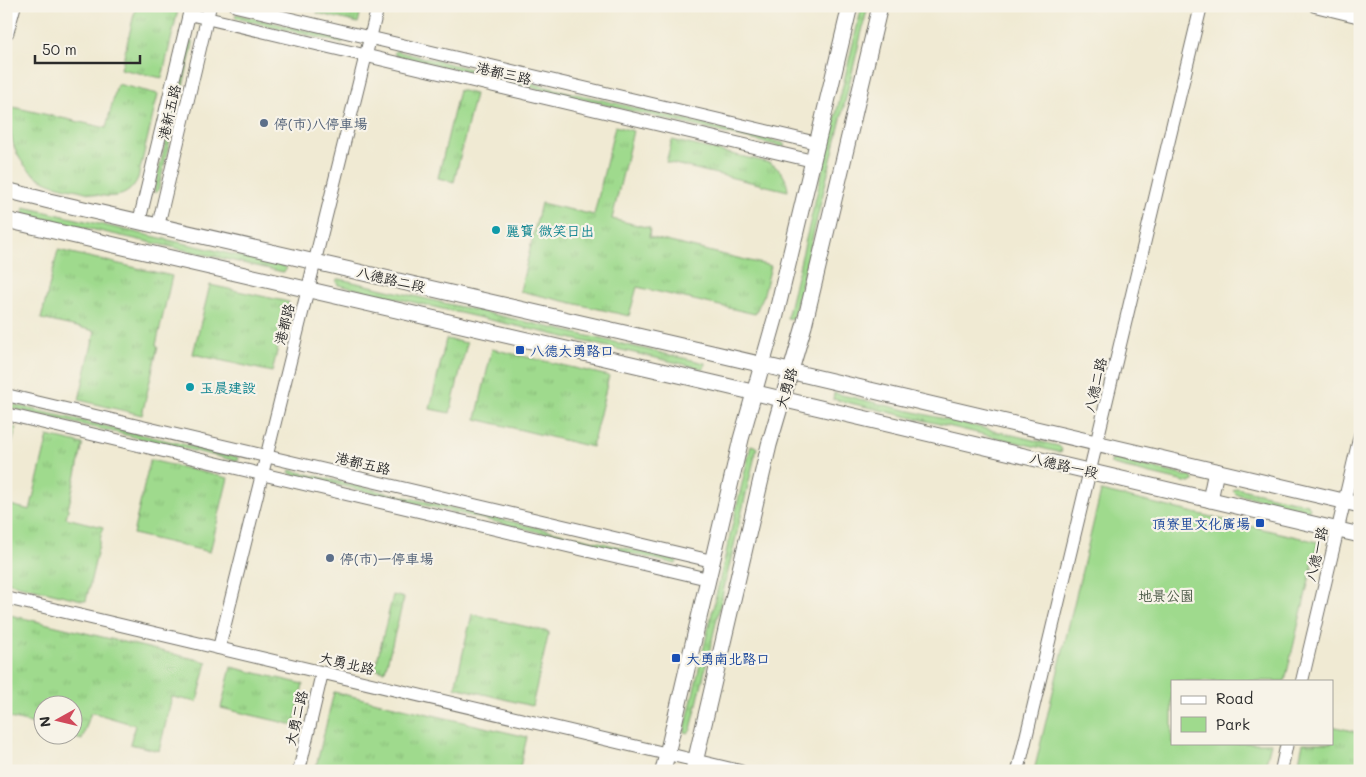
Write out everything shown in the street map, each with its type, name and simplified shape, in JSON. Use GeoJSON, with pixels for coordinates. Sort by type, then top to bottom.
{"type":"FeatureCollection","features":[{"type":"Feature","properties":{"kind":"street"},"geometry":{"type":"LineString","coordinates":[[6,32],[13,6]]}},
{"type":"Feature","properties":{"kind":"street","name":"港都三路"},"geometry":{"type":"LineString","coordinates":[[236,6],[817,143]]}},
{"type":"Feature","properties":{"kind":"street","name":"港都路"},"geometry":{"type":"LineString","coordinates":[[219,648],[378,6]]}},
{"type":"Feature","properties":{"kind":"street","name":"大勇路"},"geometry":{"type":"LineString","coordinates":[[684,760],[708,579],[740,438],[768,396],[776,368],[775,319],[850,6]]}},
{"type":"Feature","properties":{"kind":"street","name":"大勇路"},"geometry":{"type":"LineString","coordinates":[[663,771],[684,760],[769,445],[768,396],[776,368],[806,316],[880,6]]}},
{"type":"Feature","properties":{"kind":"street","name":"八德二路"},"geometry":{"type":"LineString","coordinates":[[1018,771],[1201,6]]}},
{"type":"Feature","properties":{"kind":"street"},"geometry":{"type":"LineString","coordinates":[[1315,6],[1360,17]]}},
{"type":"Feature","properties":{"kind":"street","name":"港都三路"},"geometry":{"type":"LineString","coordinates":[[190,10],[209,12],[366,56],[813,161]]}},
{"type":"Feature","properties":{"kind":"street","name":"港新五路"},"geometry":{"type":"LineString","coordinates":[[139,222],[190,10]]}},
{"type":"Feature","properties":{"kind":"street","name":"港新五路"},"geometry":{"type":"LineString","coordinates":[[158,226],[209,12]]}},
{"type":"Feature","properties":{"kind":"street","name":"八德路二段"},"geometry":{"type":"LineString","coordinates":[[6,190],[776,368]]}},
{"type":"Feature","properties":{"kind":"street","name":"八德路二段"},"geometry":{"type":"LineString","coordinates":[[6,220],[768,396]]}},
{"type":"Feature","properties":{"kind":"street","name":"八德路一段"},"geometry":{"type":"LineString","coordinates":[[776,368],[1360,505]]}},
{"type":"Feature","properties":{"kind":"street","name":"港都五路"},"geometry":{"type":"LineString","coordinates":[[6,395],[712,561]]}},
{"type":"Feature","properties":{"kind":"street","name":"八德路一段"},"geometry":{"type":"LineString","coordinates":[[768,396],[1360,535]]}},
{"type":"Feature","properties":{"kind":"street"},"geometry":{"type":"LineString","coordinates":[[6,414],[708,579]]}},
{"type":"Feature","properties":{"kind":"street","name":"八德一路"},"geometry":{"type":"LineString","coordinates":[[1302,680],[1360,435]]}},
{"type":"Feature","properties":{"kind":"street"},"geometry":{"type":"LineString","coordinates":[[1210,500],[1216,471]]}},
{"type":"Feature","properties":{"kind":"street","name":"大勇北路"},"geometry":{"type":"LineString","coordinates":[[6,598],[684,760],[740,771]]}},
{"type":"Feature","properties":{"kind":"street","name":"大勇二路"},"geometry":{"type":"LineString","coordinates":[[299,771],[322,673]]}},
{"type":"Feature","properties":{"kind":"street"},"geometry":{"type":"LineString","coordinates":[[1280,771],[1287,744]]}},
{"type":"Feature","properties":{"kind":"green space"},"geometry":{"type":"Polygon","coordinates":[[[136,6],[179,6],[162,78],[121,69],[136,6]]]}},
{"type":"Feature","properties":{"kind":"green space"},"geometry":{"type":"Polygon","coordinates":[[[319,6],[362,6],[358,23],[317,13],[319,6]]]}},
{"type":"Feature","properties":{"kind":"green space"},"geometry":{"type":"Polygon","coordinates":[[[862,6],[868,6],[793,319],[787,318],[862,6]]]}},
{"type":"Feature","properties":{"kind":"green space"},"geometry":{"type":"Polygon","coordinates":[[[235,15],[342,39],[343,42],[236,18],[235,15]]]}},
{"type":"Feature","properties":{"kind":"green space"},"geometry":{"type":"Polygon","coordinates":[[[190,42],[193,42],[193,44],[156,193],[154,190],[190,42]]]}},
{"type":"Feature","properties":{"kind":"green space"},"geometry":{"type":"Polygon","coordinates":[[[394,52],[783,143],[785,146],[395,55],[394,52]]]}},
{"type":"Feature","properties":{"kind":"green space"},"geometry":{"type":"Polygon","coordinates":[[[117,84],[158,94],[138,178],[133,187],[127,192],[120,195],[104,196],[61,187],[35,175],[20,160],[12,140],[11,118],[13,107],[106,128],[117,84]]]}},
{"type":"Feature","properties":{"kind":"green space"},"geometry":{"type":"Polygon","coordinates":[[[459,90],[475,94],[454,182],[438,178],[459,90]]]}},
{"type":"Feature","properties":{"kind":"green space"},"geometry":{"type":"Polygon","coordinates":[[[615,126],[633,131],[612,219],[650,228],[649,237],[771,266],[763,297],[755,314],[637,287],[629,316],[520,291],[541,203],[594,215],[615,126]]]}},
{"type":"Feature","properties":{"kind":"green space"},"geometry":{"type":"Polygon","coordinates":[[[672,140],[770,163],[783,174],[788,191],[666,162],[672,140]]]}},
{"type":"Feature","properties":{"kind":"green space"},"geometry":{"type":"Polygon","coordinates":[[[24,207],[284,266],[287,269],[283,272],[23,214],[24,207]]]}},
{"type":"Feature","properties":{"kind":"green space"},"geometry":{"type":"Polygon","coordinates":[[[58,250],[172,276],[142,415],[79,400],[95,331],[41,319],[58,250]]]}},
{"type":"Feature","properties":{"kind":"green space"},"geometry":{"type":"Polygon","coordinates":[[[337,279],[705,363],[704,369],[338,285],[337,279]]]}},
{"type":"Feature","properties":{"kind":"green space"},"geometry":{"type":"Polygon","coordinates":[[[210,285],[289,302],[272,372],[193,354],[210,285]]]}},
{"type":"Feature","properties":{"kind":"green space"},"geometry":{"type":"Polygon","coordinates":[[[446,339],[467,343],[450,413],[430,409],[446,339]]]}},
{"type":"Feature","properties":{"kind":"green space"},"geometry":{"type":"Polygon","coordinates":[[[492,349],[609,376],[592,447],[476,419],[492,349]]]}},
{"type":"Feature","properties":{"kind":"green space"},"geometry":{"type":"Polygon","coordinates":[[[834,393],[1059,446],[1062,451],[1058,452],[833,399],[834,393]]]}},
{"type":"Feature","properties":{"kind":"green space"},"geometry":{"type":"Polygon","coordinates":[[[6,403],[238,457],[239,460],[6,407],[6,403]]]}},
{"type":"Feature","properties":{"kind":"green space"},"geometry":{"type":"Polygon","coordinates":[[[6,426],[16,428],[8,460],[6,460],[6,426]]]}},
{"type":"Feature","properties":{"kind":"green space"},"geometry":{"type":"Polygon","coordinates":[[[48,436],[83,444],[66,518],[103,527],[86,601],[6,582],[6,504],[30,510],[48,436]]]}},
{"type":"Feature","properties":{"kind":"green space"},"geometry":{"type":"Polygon","coordinates":[[[751,445],[757,447],[691,730],[688,733],[685,732],[685,729],[751,445]]]}},
{"type":"Feature","properties":{"kind":"green space"},"geometry":{"type":"Polygon","coordinates":[[[1115,459],[1191,477],[1193,481],[1189,483],[1111,464],[1111,461],[1115,459]]]}},
{"type":"Feature","properties":{"kind":"green space"},"geometry":{"type":"Polygon","coordinates":[[[150,460],[228,478],[210,552],[133,534],[150,460]]]}},
{"type":"Feature","properties":{"kind":"green space"},"geometry":{"type":"Polygon","coordinates":[[[290,470],[676,560],[677,563],[291,474],[290,470]]]}},
{"type":"Feature","properties":{"kind":"green space"},"geometry":{"type":"Polygon","coordinates":[[[1237,488],[1307,504],[1310,508],[1306,510],[1236,494],[1233,491],[1237,488]]]}},
{"type":"Feature","properties":{"kind":"green space","name":"地景公園"},"geometry":{"type":"Polygon","coordinates":[[[1101,491],[1318,542],[1285,680],[1171,680],[1171,744],[1271,744],[1264,771],[1034,771],[1101,491]]]}},
{"type":"Feature","properties":{"kind":"green space"},"geometry":{"type":"Polygon","coordinates":[[[393,595],[404,598],[385,671],[375,669],[393,595]]]}},
{"type":"Feature","properties":{"kind":"green space"},"geometry":{"type":"Polygon","coordinates":[[[6,614],[207,662],[197,702],[172,697],[159,751],[130,744],[135,725],[91,712],[82,740],[82,694],[32,694],[32,724],[6,717],[6,614]]]}},
{"type":"Feature","properties":{"kind":"green space"},"geometry":{"type":"Polygon","coordinates":[[[472,614],[549,632],[532,706],[455,687],[472,614]]]}},
{"type":"Feature","properties":{"kind":"green space"},"geometry":{"type":"Polygon","coordinates":[[[231,667],[303,684],[294,725],[221,708],[231,667]]]}},
{"type":"Feature","properties":{"kind":"green space"},"geometry":{"type":"Polygon","coordinates":[[[334,692],[527,737],[519,771],[315,771],[334,692]]]}},
{"type":"Feature","properties":{"kind":"green space"},"geometry":{"type":"Polygon","coordinates":[[[1334,726],[1360,733],[1360,771],[1297,771],[1303,744],[1334,744],[1334,726]]]}},
{"type":"Feature","properties":{"kind":"place","name":"停(市)八停車場"},"geometry":{"type":"Point","coordinates":[264,123]}},
{"type":"Feature","properties":{"kind":"place","name":"麗寶 微笑日出"},"geometry":{"type":"Point","coordinates":[496,230]}},
{"type":"Feature","properties":{"kind":"place","name":"八德大勇路口"},"geometry":{"type":"Point","coordinates":[520,350]}},
{"type":"Feature","properties":{"kind":"place","name":"玉晨建設"},"geometry":{"type":"Point","coordinates":[190,387]}},
{"type":"Feature","properties":{"kind":"place","name":"頂寮里文化廣場"},"geometry":{"type":"Point","coordinates":[1260,523]}},
{"type":"Feature","properties":{"kind":"place","name":"停(市)一停車場"},"geometry":{"type":"Point","coordinates":[330,558]}},
{"type":"Feature","properties":{"kind":"place","name":"大勇南北路口"},"geometry":{"type":"Point","coordinates":[676,658]}}]}
